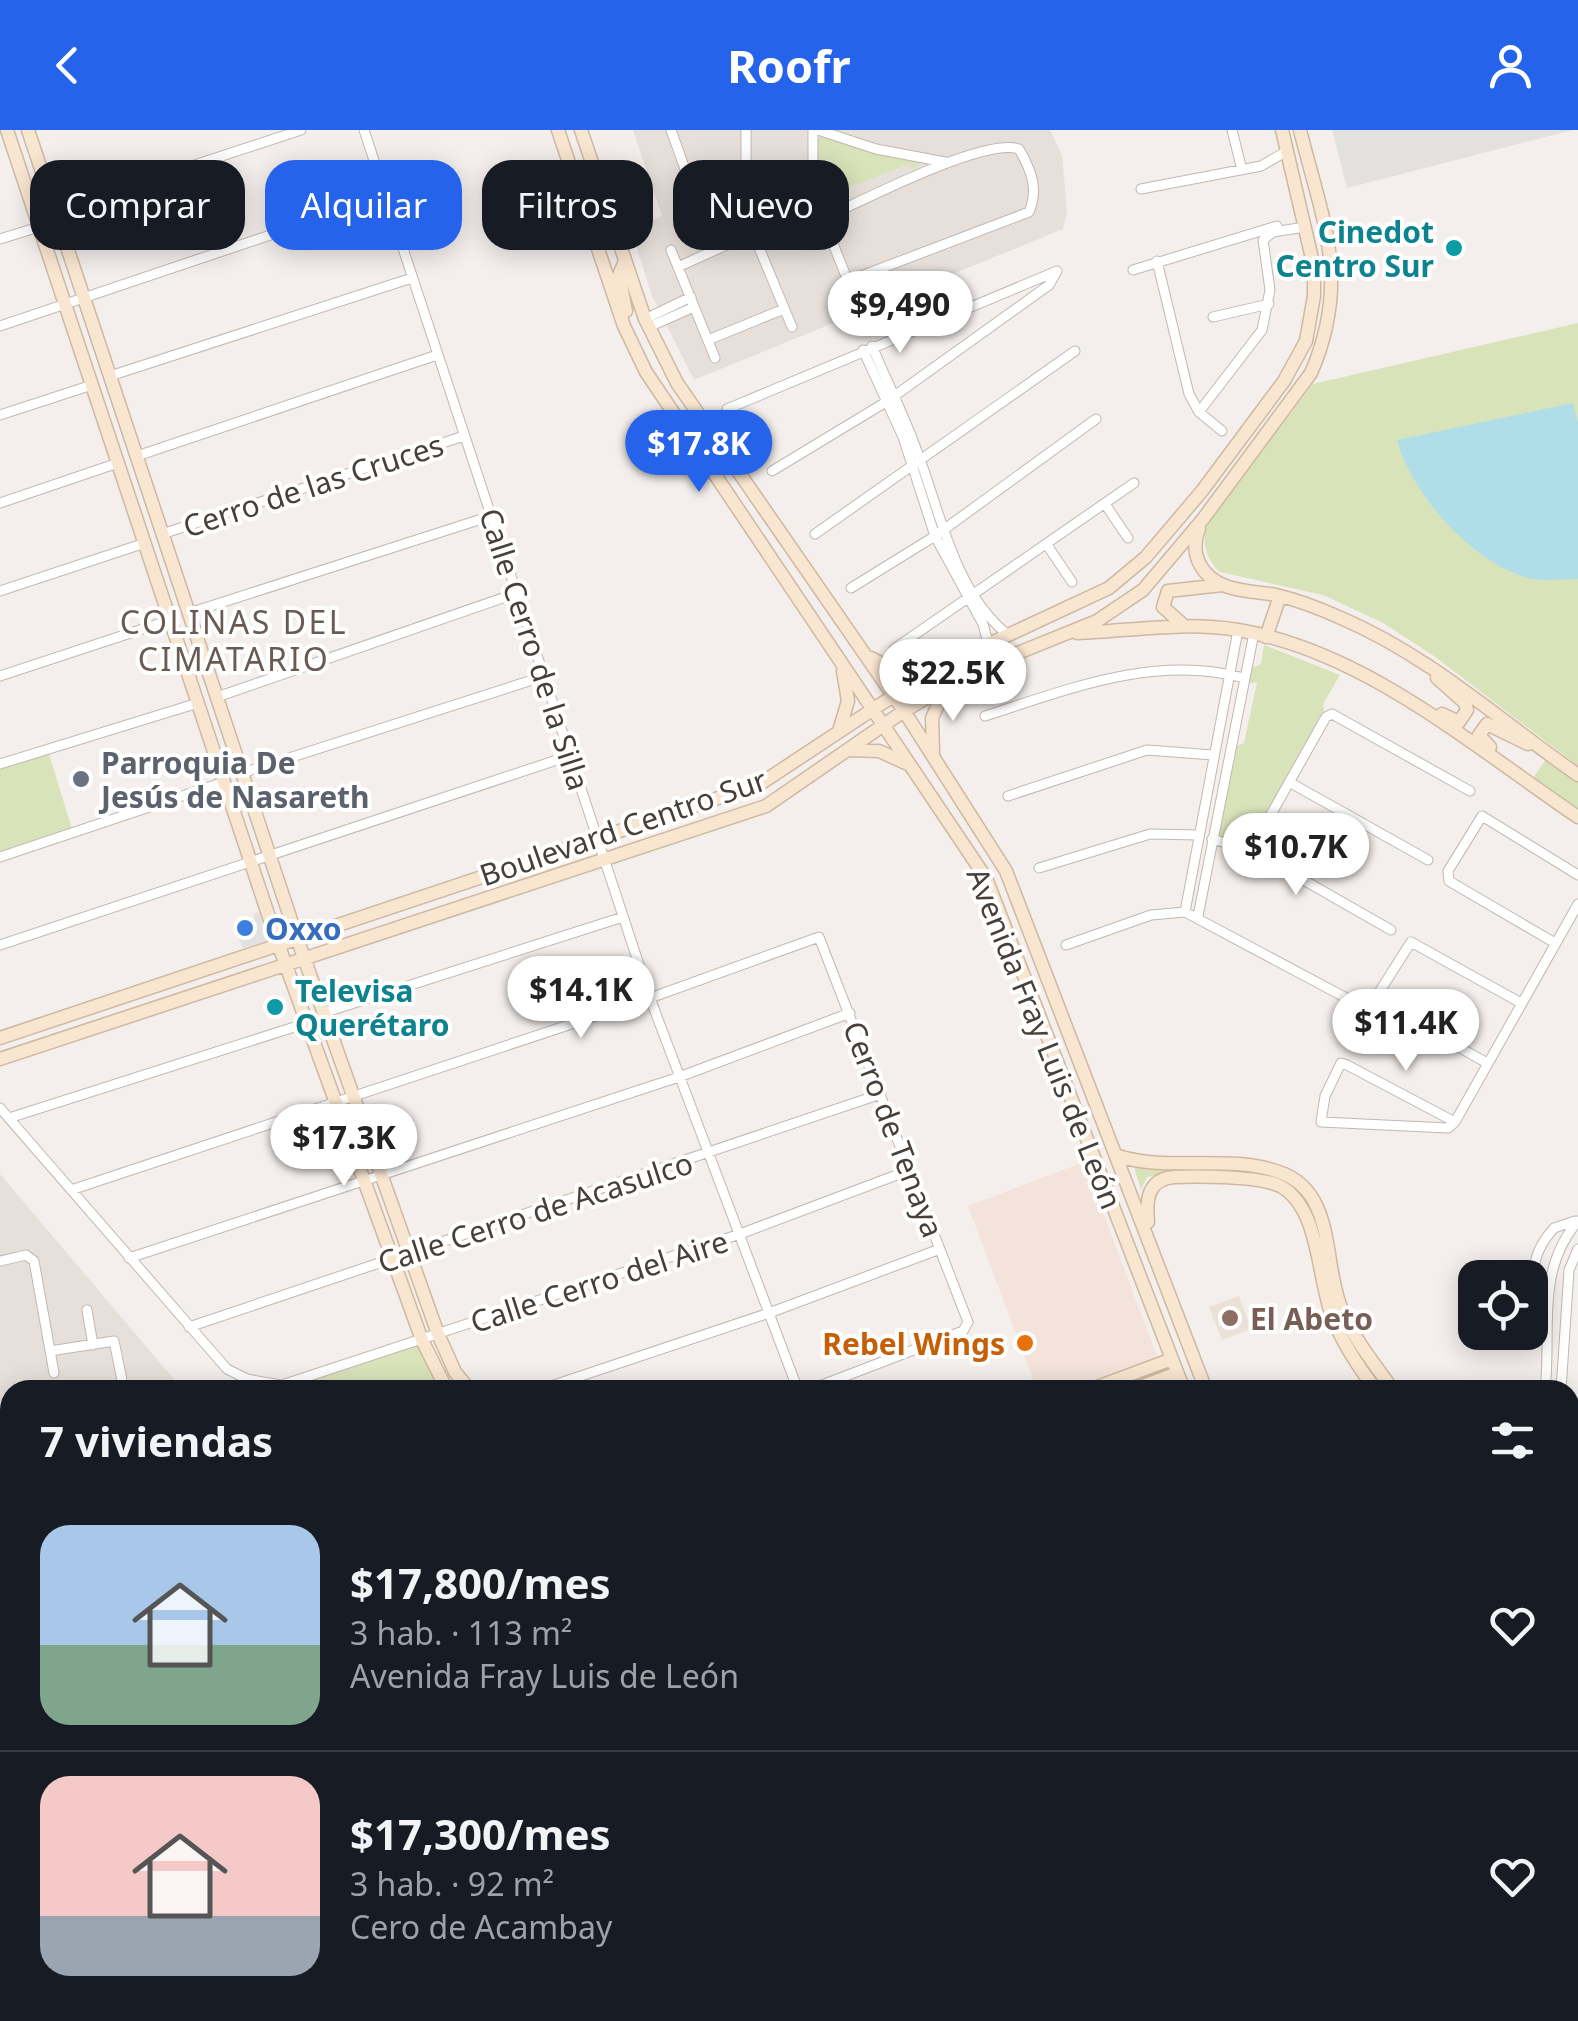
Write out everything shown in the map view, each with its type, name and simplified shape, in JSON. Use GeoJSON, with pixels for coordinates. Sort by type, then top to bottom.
{"type":"FeatureCollection","features":[{"type":"Feature","properties":{"kind":"street"},"geometry":{"type":"LineString","coordinates":[[7,130],[6,150],[30,201]]}},
{"type":"Feature","properties":{"kind":"street"},"geometry":{"type":"LineString","coordinates":[[38,160],[29,133],[45,130]]}},
{"type":"Feature","properties":{"kind":"street"},"geometry":{"type":"LineString","coordinates":[[210,160],[301,130]]}},
{"type":"Feature","properties":{"kind":"street","name":"Calle Cerro de la Silla"},"geometry":{"type":"LineString","coordinates":[[364,130],[374,160]]}},
{"type":"Feature","properties":{"kind":"street","name":"Avenida Fray Luis de León"},"geometry":{"type":"LineString","coordinates":[[558,130],[631,343],[666,406],[986,878],[1180,1380]]}},
{"type":"Feature","properties":{"kind":"street","name":"Avenida Fray Luis de León"},"geometry":{"type":"LineString","coordinates":[[581,130],[591,160]]}},
{"type":"Feature","properties":{"kind":"street"},"geometry":{"type":"LineString","coordinates":[[671,130],[681,160]]}},
{"type":"Feature","properties":{"kind":"street"},"geometry":{"type":"LineString","coordinates":[[744,160],[746,130]]}},
{"type":"Feature","properties":{"kind":"street"},"geometry":{"type":"LineString","coordinates":[[815,160],[816,130],[876,149],[948,163]]}},
{"type":"Feature","properties":{"kind":"street"},"geometry":{"type":"LineString","coordinates":[[1232,130],[1242,170]]}},
{"type":"Feature","properties":{"kind":"street","name":"Boulevard Centro Sur"},"geometry":{"type":"LineString","coordinates":[[0,1038],[760,784],[931,671],[1089,599],[1146,557],[1284,381],[1310,324],[1315,281],[1282,130]]}},
{"type":"Feature","properties":{"kind":"street","name":"Boulevard Centro Sur"},"geometry":{"type":"LineString","coordinates":[[0,1060],[766,806],[948,685],[999,657],[1067,634],[1133,598],[1162,570],[1203,519],[1311,373],[1328,326],[1333,268],[1300,130]]}},
{"type":"Feature","properties":{"kind":"street"},"geometry":{"type":"LineString","coordinates":[[848,281],[1029,212],[1035,188],[1019,149],[1007,147],[948,163],[849,207]]}},
{"type":"Feature","properties":{"kind":"street"},"geometry":{"type":"LineString","coordinates":[[1271,163],[1287,151]]}},
{"type":"Feature","properties":{"kind":"street"},"geometry":{"type":"LineString","coordinates":[[1141,189],[1271,163],[1291,166]]}},
{"type":"Feature","properties":{"kind":"street"},"geometry":{"type":"LineString","coordinates":[[24,184],[30,182]]}},
{"type":"Feature","properties":{"kind":"street"},"geometry":{"type":"LineString","coordinates":[[1199,412],[1255,343],[1269,304],[1263,240],[1273,232],[1305,224]]}},
{"type":"Feature","properties":{"kind":"street"},"geometry":{"type":"LineString","coordinates":[[1134,270],[1305,224]]}},
{"type":"Feature","properties":{"kind":"street"},"geometry":{"type":"LineString","coordinates":[[0,240],[30,230]]}},
{"type":"Feature","properties":{"kind":"street"},"geometry":{"type":"LineString","coordinates":[[0,326],[265,237]]}},
{"type":"Feature","properties":{"kind":"street"},"geometry":{"type":"LineString","coordinates":[[47,250],[278,944],[392,1260],[441,1380]]}},
{"type":"Feature","properties":{"kind":"street"},"geometry":{"type":"LineString","coordinates":[[68,250],[304,959],[438,1334],[462,1380]]}},
{"type":"Feature","properties":{"kind":"street","name":"Calle Cerro de la Silla"},"geometry":{"type":"LineString","coordinates":[[403,250],[650,998],[794,1380]]}},
{"type":"Feature","properties":{"kind":"street","name":"Avenida Fray Luis de León"},"geometry":{"type":"LineString","coordinates":[[621,250],[647,323],[677,383],[893,694],[1006,871],[1202,1380]]}},
{"type":"Feature","properties":{"kind":"street"},"geometry":{"type":"LineString","coordinates":[[671,250],[715,358]]}},
{"type":"Feature","properties":{"kind":"street"},"geometry":{"type":"LineString","coordinates":[[678,266],[713,250]]}},
{"type":"Feature","properties":{"kind":"street"},"geometry":{"type":"LineString","coordinates":[[760,250],[792,328]]}},
{"type":"Feature","properties":{"kind":"street"},"geometry":{"type":"LineString","coordinates":[[835,250],[856,300]]}},
{"type":"Feature","properties":{"kind":"street"},"geometry":{"type":"LineString","coordinates":[[625,261],[619,276],[631,343]]}},
{"type":"Feature","properties":{"kind":"street"},"geometry":{"type":"LineString","coordinates":[[1157,261],[1189,394],[1199,412],[1222,431]]}},
{"type":"Feature","properties":{"kind":"street"},"geometry":{"type":"LineString","coordinates":[[726,409],[1058,271],[1048,285],[890,399],[772,471]]}},
{"type":"Feature","properties":{"kind":"street"},"geometry":{"type":"LineString","coordinates":[[110,376],[412,278]]}},
{"type":"Feature","properties":{"kind":"street"},"geometry":{"type":"LineString","coordinates":[[991,298],[1002,319]]}},
{"type":"Feature","properties":{"kind":"street"},"geometry":{"type":"LineString","coordinates":[[647,323],[692,302]]}},
{"type":"Feature","properties":{"kind":"street"},"geometry":{"type":"LineString","coordinates":[[1213,318],[1269,304]]}},
{"type":"Feature","properties":{"kind":"street"},"geometry":{"type":"LineString","coordinates":[[708,340],[784,309]]}},
{"type":"Feature","properties":{"kind":"street"},"geometry":{"type":"LineString","coordinates":[[867,348],[915,461],[938,533],[983,624],[988,643]]}},
{"type":"Feature","properties":{"kind":"street"},"geometry":{"type":"LineString","coordinates":[[815,534],[1074,352]]}},
{"type":"Feature","properties":{"kind":"street"},"geometry":{"type":"LineString","coordinates":[[136,456],[437,355]]}},
{"type":"Feature","properties":{"kind":"street"},"geometry":{"type":"LineString","coordinates":[[0,415],[92,385]]}},
{"type":"Feature","properties":{"kind":"street"},"geometry":{"type":"LineString","coordinates":[[104,422],[123,416]]}},
{"type":"Feature","properties":{"kind":"street"},"geometry":{"type":"LineString","coordinates":[[851,588],[938,533],[1096,419]]}},
{"type":"Feature","properties":{"kind":"street","name":"Cerro de las Cruces"},"geometry":{"type":"LineString","coordinates":[[162,534],[464,436]]}},
{"type":"Feature","properties":{"kind":"street"},"geometry":{"type":"LineString","coordinates":[[0,503],[118,463]]}},
{"type":"Feature","properties":{"kind":"street"},"geometry":{"type":"LineString","coordinates":[[894,648],[1134,483]]}},
{"type":"Feature","properties":{"kind":"street"},"geometry":{"type":"LineString","coordinates":[[130,498],[148,492]]}},
{"type":"Feature","properties":{"kind":"street"},"geometry":{"type":"LineString","coordinates":[[1105,504],[1128,538]]}},
{"type":"Feature","properties":{"kind":"street"},"geometry":{"type":"LineString","coordinates":[[189,614],[491,516]]}},
{"type":"Feature","properties":{"kind":"street"},"geometry":{"type":"LineString","coordinates":[[1203,519],[1194,544],[1197,557],[1209,576],[1222,585]]}},
{"type":"Feature","properties":{"kind":"street"},"geometry":{"type":"LineString","coordinates":[[0,591],[145,543]]}},
{"type":"Feature","properties":{"kind":"street"},"geometry":{"type":"LineString","coordinates":[[1046,544],[1072,582]]}},
{"type":"Feature","properties":{"kind":"street"},"geometry":{"type":"LineString","coordinates":[[158,582],[176,575]]}},
{"type":"Feature","properties":{"kind":"street"},"geometry":{"type":"LineString","coordinates":[[1186,626],[1166,613],[1163,602],[1168,591],[1222,585],[1280,596],[1343,618],[1428,664],[1578,776]]}},
{"type":"Feature","properties":{"kind":"street"},"geometry":{"type":"LineString","coordinates":[[216,697],[517,593]]}},
{"type":"Feature","properties":{"kind":"street"},"geometry":{"type":"LineString","coordinates":[[969,594],[1007,634]]}},
{"type":"Feature","properties":{"kind":"street"},"geometry":{"type":"LineString","coordinates":[[1198,916],[1244,678],[1280,596]]}},
{"type":"Feature","properties":{"kind":"street"},"geometry":{"type":"LineString","coordinates":[[1133,598],[1134,613],[1148,627]]}},
{"type":"Feature","properties":{"kind":"street"},"geometry":{"type":"LineString","coordinates":[[0,676],[170,620]]}},
{"type":"Feature","properties":{"kind":"street"},"geometry":{"type":"LineString","coordinates":[[1067,634],[1186,626],[1238,630],[1330,659],[1408,701],[1578,817]]}},
{"type":"Feature","properties":{"kind":"street"},"geometry":{"type":"LineString","coordinates":[[1185,912],[1238,630]]}},
{"type":"Feature","properties":{"kind":"street"},"geometry":{"type":"LineString","coordinates":[[859,645],[885,668],[912,674],[931,671]]}},
{"type":"Feature","properties":{"kind":"street"},"geometry":{"type":"LineString","coordinates":[[185,663],[202,658]]}},
{"type":"Feature","properties":{"kind":"street"},"geometry":{"type":"LineString","coordinates":[[838,658],[848,701],[839,731]]}},
{"type":"Feature","properties":{"kind":"street"},"geometry":{"type":"LineString","coordinates":[[1408,701],[1424,703],[1453,722],[1464,718],[1466,703],[1444,686],[1428,664]]}},
{"type":"Feature","properties":{"kind":"street"},"geometry":{"type":"LineString","coordinates":[[985,716],[1100,679],[1150,671],[1244,678]]}},
{"type":"Feature","properties":{"kind":"street"},"geometry":{"type":"LineString","coordinates":[[242,773],[546,676]]}},
{"type":"Feature","properties":{"kind":"street"},"geometry":{"type":"LineString","coordinates":[[934,756],[932,718],[948,685]]}},
{"type":"Feature","properties":{"kind":"street"},"geometry":{"type":"LineString","coordinates":[[0,764],[198,702]]}},
{"type":"Feature","properties":{"kind":"street"},"geometry":{"type":"LineString","coordinates":[[1251,850],[1326,716],[1332,714],[1470,791]]}},
{"type":"Feature","properties":{"kind":"street"},"geometry":{"type":"LineString","coordinates":[[1517,776],[1511,763],[1480,741],[1480,728],[1495,725],[1521,743],[1536,745]]}},
{"type":"Feature","properties":{"kind":"street"},"geometry":{"type":"LineString","coordinates":[[211,742],[229,735]]}},
{"type":"Feature","properties":{"kind":"street"},"geometry":{"type":"LineString","coordinates":[[849,750],[879,751],[912,766]]}},
{"type":"Feature","properties":{"kind":"street"},"geometry":{"type":"LineString","coordinates":[[1008,796],[1147,750],[1213,754]]}},
{"type":"Feature","properties":{"kind":"street"},"geometry":{"type":"LineString","coordinates":[[0,945],[572,755]]}},
{"type":"Feature","properties":{"kind":"street"},"geometry":{"type":"LineString","coordinates":[[0,856],[224,782]]}},
{"type":"Feature","properties":{"kind":"street"},"geometry":{"type":"LineString","coordinates":[[1289,782],[1428,860]]}},
{"type":"Feature","properties":{"kind":"street"},"geometry":{"type":"LineString","coordinates":[[1205,798],[1219,800]]}},
{"type":"Feature","properties":{"kind":"street"},"geometry":{"type":"LineString","coordinates":[[1556,943],[1449,881],[1448,871],[1482,816],[1578,874]]}},
{"type":"Feature","properties":{"kind":"street"},"geometry":{"type":"LineString","coordinates":[[1038,868],[1150,834],[1198,835]]}},
{"type":"Feature","properties":{"kind":"street"},"geometry":{"type":"LineString","coordinates":[[1212,838],[1251,850],[1391,930]]}},
{"type":"Feature","properties":{"kind":"street"},"geometry":{"type":"LineString","coordinates":[[1455,1122],[1341,1063],[1320,1117],[1326,1124],[1448,1128],[1455,1122],[1578,904]]}},
{"type":"Feature","properties":{"kind":"street"},"geometry":{"type":"LineString","coordinates":[[1066,945],[1150,915],[1185,912],[1350,1000]]}},
{"type":"Feature","properties":{"kind":"street"},"geometry":{"type":"LineString","coordinates":[[324,1012],[623,917]]}},
{"type":"Feature","properties":{"kind":"street","name":"Cerro de Tenaya"},"geometry":{"type":"LineString","coordinates":[[650,998],[819,936],[968,1322],[963,1331],[835,1380]]}},
{"type":"Feature","properties":{"kind":"street"},"geometry":{"type":"LineString","coordinates":[[1487,1062],[1381,1003],[1378,994],[1411,942],[1521,1003]]}},
{"type":"Feature","properties":{"kind":"street"},"geometry":{"type":"LineString","coordinates":[[71,1190],[650,998]]}},
{"type":"Feature","properties":{"kind":"street"},"geometry":{"type":"LineString","coordinates":[[129,1258],[679,1077],[850,1013]]}},
{"type":"Feature","properties":{"kind":"street"},"geometry":{"type":"LineString","coordinates":[[9,1118],[307,1023]]}},
{"type":"Feature","properties":{"kind":"street"},"geometry":{"type":"LineString","coordinates":[[315,1046],[333,1040]]}},
{"type":"Feature","properties":{"kind":"street","name":"Calle Cerro de Acasulco"},"geometry":{"type":"LineString","coordinates":[[189,1327],[881,1094]]}},
{"type":"Feature","properties":{"kind":"street"},"geometry":{"type":"LineString","coordinates":[[0,1108],[189,1327],[237,1376],[260,1380]]}},
{"type":"Feature","properties":{"kind":"street"},"geometry":{"type":"LineString","coordinates":[[1118,1156],[1139,1161],[1264,1168],[1306,1188],[1320,1211],[1340,1307],[1387,1380]]}},
{"type":"Feature","properties":{"kind":"street","name":"Calle Cerro del Aire"},"geometry":{"type":"LineString","coordinates":[[297,1380],[740,1234],[910,1170]]}},
{"type":"Feature","properties":{"kind":"street"},"geometry":{"type":"LineString","coordinates":[[1150,1240],[1146,1200],[1160,1181],[1170,1177],[1247,1180],[1282,1187],[1305,1218],[1338,1332],[1369,1380]]}},
{"type":"Feature","properties":{"kind":"street"},"geometry":{"type":"LineString","coordinates":[[1548,1289],[1558,1252],[1578,1221]]}},
{"type":"Feature","properties":{"kind":"street"},"geometry":{"type":"LineString","coordinates":[[1535,1260],[1554,1228],[1578,1221]]}},
{"type":"Feature","properties":{"kind":"street"},"geometry":{"type":"LineString","coordinates":[[1561,1380],[1569,1270],[1578,1249]]}},
{"type":"Feature","properties":{"kind":"street"},"geometry":{"type":"LineString","coordinates":[[569,1380],[940,1250]]}},
{"type":"Feature","properties":{"kind":"street"},"geometry":{"type":"LineString","coordinates":[[0,1261],[26,1255],[34,1261],[54,1373]]}},
{"type":"Feature","properties":{"kind":"street"},"geometry":{"type":"LineString","coordinates":[[86,1310],[94,1345]]}},
{"type":"Feature","properties":{"kind":"street"},"geometry":{"type":"LineString","coordinates":[[50,1352],[114,1341],[122,1380]]}},
{"type":"Feature","properties":{"kind":"street"},"geometry":{"type":"LineString","coordinates":[[1545,1350],[1545,1380]]}},
{"type":"Feature","properties":{"kind":"street"},"geometry":{"type":"LineString","coordinates":[[1116,1380],[1172,1359]]}},
{"type":"Feature","properties":{"kind":"street"},"geometry":{"type":"LineString","coordinates":[[1158,1380],[1177,1373]]}},
{"type":"Feature","properties":{"kind":"shaded area"},"geometry":{"type":"Polygon","coordinates":[[[633,130],[1050,130],[1062,155],[1067,211],[1063,229],[694,380],[652,296],[637,250],[653,250],[653,220],[662,216],[653,189],[653,160],[643,160],[633,130]]]}},
{"type":"Feature","properties":{"kind":"shaded area"},"geometry":{"type":"Polygon","coordinates":[[[1332,130],[1573,130],[1347,188],[1332,130]]]}},
{"type":"Feature","properties":{"kind":"shaded area"},"geometry":{"type":"Polygon","coordinates":[[[261,911],[270,940],[243,948],[238,937],[252,932],[256,924],[253,914],[261,911]]]}},
{"type":"Feature","properties":{"kind":"shaded area"},"geometry":{"type":"Polygon","coordinates":[[[1084,1162],[1157,1356],[1094,1380],[1033,1380],[968,1206],[1084,1162]]]}},
{"type":"Feature","properties":{"kind":"shaded area"},"geometry":{"type":"Polygon","coordinates":[[[0,1174],[175,1380],[0,1380],[0,1174]]]}},
{"type":"Feature","properties":{"kind":"shaded area","name":"El Abeto"},"geometry":{"type":"Polygon","coordinates":[[[1239,1296],[1251,1329],[1222,1340],[1209,1307],[1239,1296]]]}},
{"type":"Feature","properties":{"kind":"green space"},"geometry":{"type":"Polygon","coordinates":[[[826,133],[879,154],[920,163],[913,169],[909,164],[849,188],[849,160],[818,160],[818,139],[826,133]]]}},
{"type":"Feature","properties":{"kind":"green space"},"geometry":{"type":"Polygon","coordinates":[[[1578,323],[1578,766],[1434,656],[1383,623],[1323,595],[1220,572],[1207,554],[1205,534],[1209,520],[1313,384],[1578,323]]]}},
{"type":"Feature","properties":{"kind":"green space"},"geometry":{"type":"Polygon","coordinates":[[[1264,645],[1340,675],[1323,704],[1325,716],[1251,850],[1212,839],[1230,749],[1244,743],[1257,682],[1243,684],[1245,671],[1261,664],[1264,645]]]}},
{"type":"Feature","properties":{"kind":"green space"},"geometry":{"type":"Polygon","coordinates":[[[52,748],[49,754],[73,832],[0,857],[0,764],[52,748]]]}},
{"type":"Feature","properties":{"kind":"green space"},"geometry":{"type":"Polygon","coordinates":[[[1549,755],[1578,775],[1578,817],[1529,784],[1549,755]]]}},
{"type":"Feature","properties":{"kind":"green space"},"geometry":{"type":"Polygon","coordinates":[[[1134,1167],[1263,1169],[1305,1193],[1316,1212],[1328,1280],[1381,1380],[1375,1380],[1334,1315],[1307,1217],[1282,1185],[1173,1173],[1147,1177],[1141,1190],[1134,1167]]]}},
{"type":"Feature","properties":{"kind":"green space"},"geometry":{"type":"Polygon","coordinates":[[[422,1340],[442,1380],[297,1380],[422,1340]]]}},
{"type":"Feature","properties":{"kind":"water"},"geometry":{"type":"Polygon","coordinates":[[[1573,403],[1578,424],[1578,579],[1524,577],[1483,556],[1446,522],[1415,482],[1397,440],[1573,403]]]}},
{"type":"Feature","properties":{"kind":"place","name":"Cinedot Centro Sur"},"geometry":{"type":"Point","coordinates":[1454,248]}},
{"type":"Feature","properties":{"kind":"place","name":"Parroquia De Jesús de Nasareth"},"geometry":{"type":"Point","coordinates":[81,779]}},
{"type":"Feature","properties":{"kind":"place","name":"Oxxo"},"geometry":{"type":"Point","coordinates":[245,928]}},
{"type":"Feature","properties":{"kind":"place","name":"Televisa Querétaro"},"geometry":{"type":"Point","coordinates":[275,1007]}},
{"type":"Feature","properties":{"kind":"place","name":"El Abeto"},"geometry":{"type":"Point","coordinates":[1230,1318]}},
{"type":"Feature","properties":{"kind":"place","name":"Rebel Wings"},"geometry":{"type":"Point","coordinates":[1025,1343]}},
{"type":"Feature","properties":{"kind":"district","name":"COLINAS DEL CIMATARIO"},"geometry":{"type":"Point","coordinates":[234,640]}}]}
